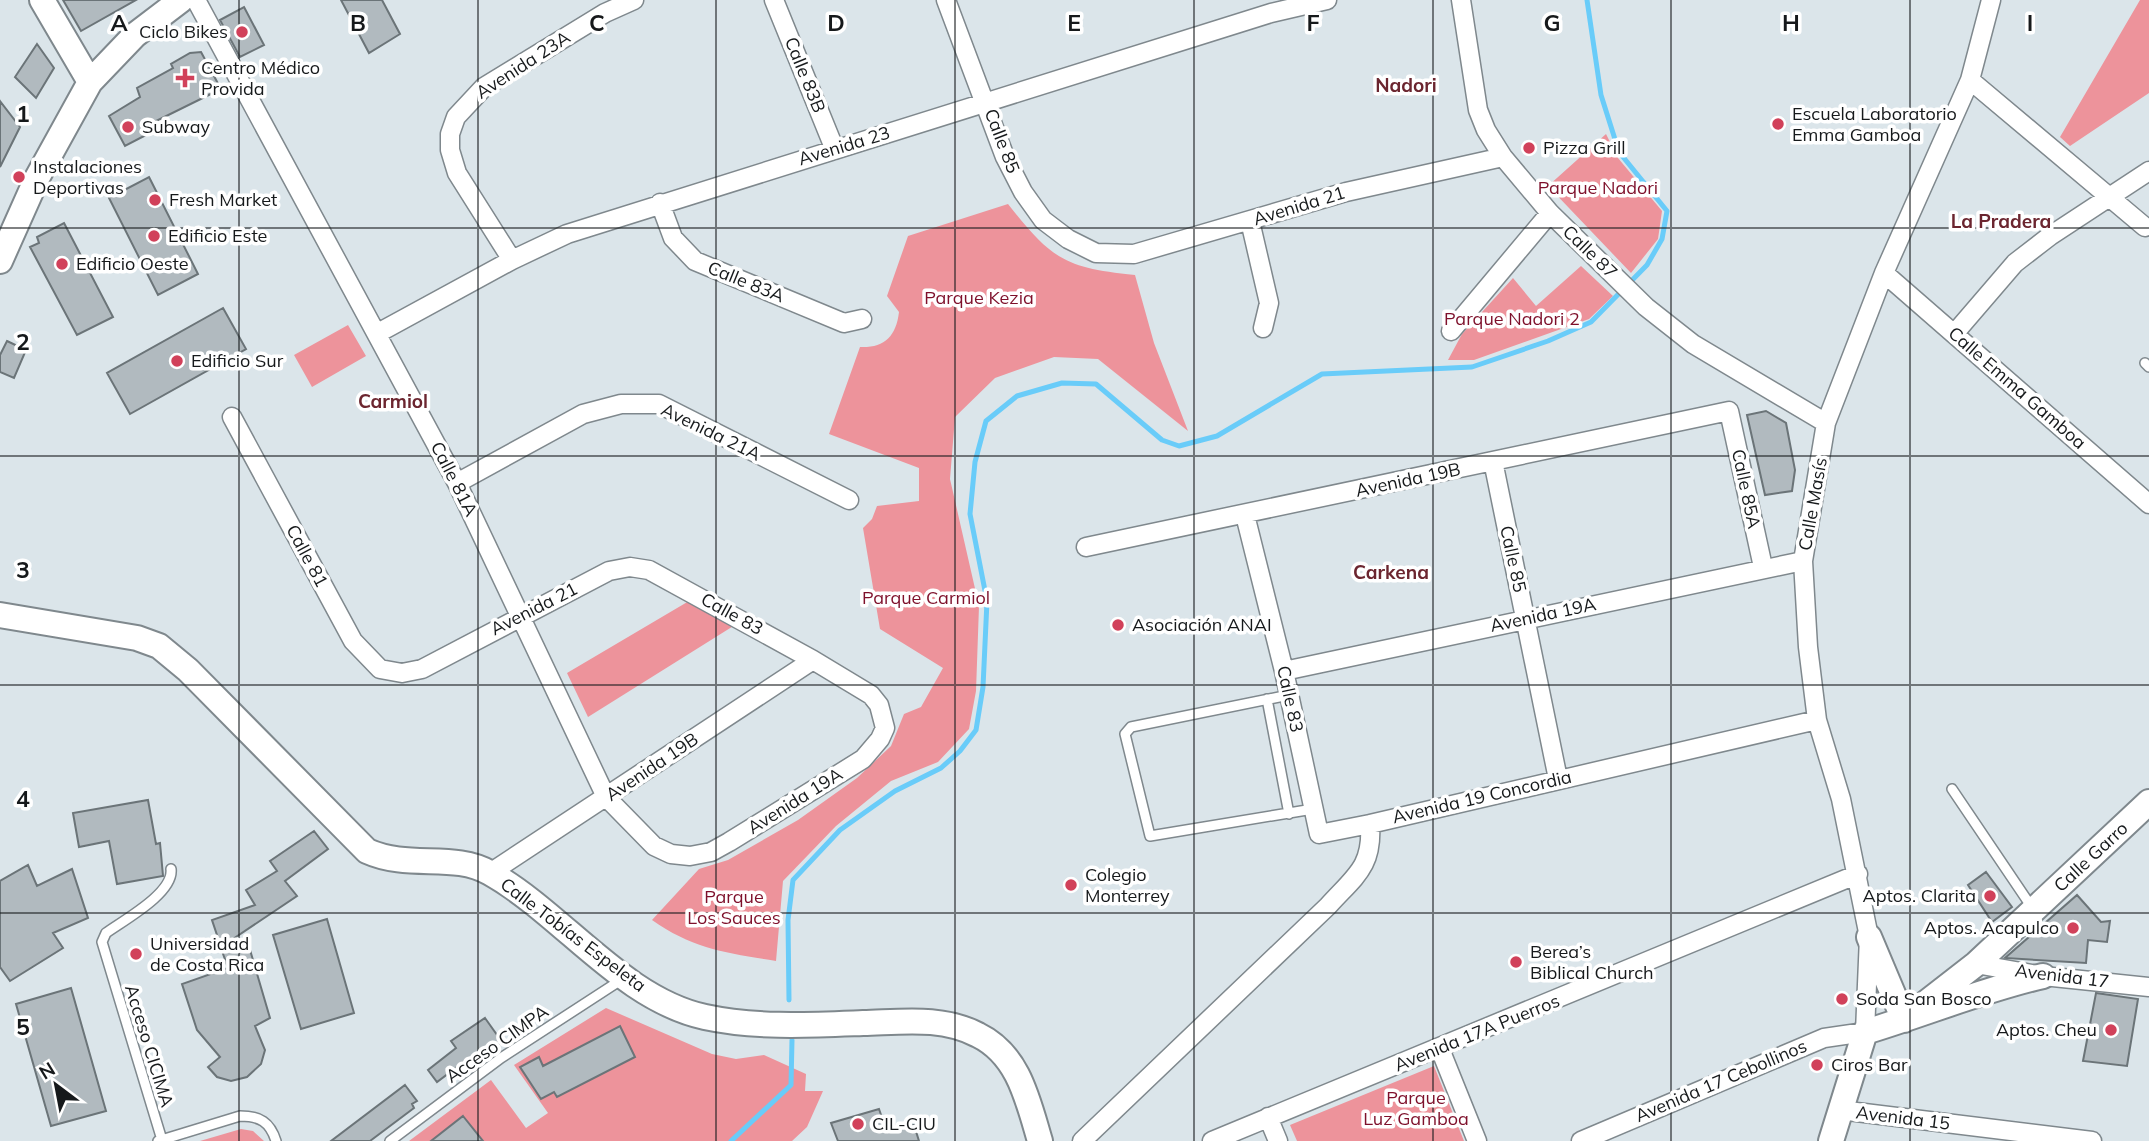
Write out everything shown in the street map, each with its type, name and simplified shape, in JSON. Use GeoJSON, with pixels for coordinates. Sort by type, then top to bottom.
{"type":"FeatureCollection","features":[{"type":"Feature","properties":{"kind":"street"},"geometry":{"type":"LineString","coordinates":[[42,0],[90,82]]}},
{"type":"Feature","properties":{"kind":"street"},"geometry":{"type":"LineString","coordinates":[[0,261],[33,186],[90,82],[161,8],[181,0]]}},
{"type":"Feature","properties":{"kind":"street","name":"Calle 81A"},"geometry":{"type":"LineString","coordinates":[[196,0],[457,483],[606,797],[654,846],[671,855],[690,856]]}},
{"type":"Feature","properties":{"kind":"street","name":"Avenida 23A"},"geometry":{"type":"LineString","coordinates":[[512,260],[457,173],[450,150],[456,117],[484,87],[605,13],[634,0]]}},
{"type":"Feature","properties":{"kind":"street","name":"Calle 83B"},"geometry":{"type":"LineString","coordinates":[[774,0],[835,149]]}},
{"type":"Feature","properties":{"kind":"street","name":"Calle 85"},"geometry":{"type":"LineString","coordinates":[[946,0],[1005,157],[1043,220],[1068,239],[1096,253]]}},
{"type":"Feature","properties":{"kind":"street","name":"Avenida 23"},"geometry":{"type":"LineString","coordinates":[[378,333],[512,260],[567,234],[1271,13],[1327,0]]}},
{"type":"Feature","properties":{"kind":"street","name":"Calle 87"},"geometry":{"type":"LineString","coordinates":[[1461,0],[1478,110],[1503,157],[1550,213],[1646,307],[1693,344],[1826,423]]}},
{"type":"Feature","properties":{"kind":"street","name":"Calle Masís"},"geometry":{"type":"LineString","coordinates":[[1865,1032],[1869,937],[1841,799],[1817,720],[1808,647],[1803,561],[1826,423],[1884,273],[1970,80],[1991,0]]}},
{"type":"Feature","properties":{"kind":"street"},"geometry":{"type":"LineString","coordinates":[[1970,80],[2145,227]]}},
{"type":"Feature","properties":{"kind":"street","name":"Avenida 21"},"geometry":{"type":"LineString","coordinates":[[1096,253],[1134,254],[1346,192],[1503,157]]}},
{"type":"Feature","properties":{"kind":"street"},"geometry":{"type":"LineString","coordinates":[[1954,334],[2015,263],[2149,171]]}},
{"type":"Feature","properties":{"kind":"street","name":"Calle 83A"},"geometry":{"type":"LineString","coordinates":[[660,203],[673,238],[695,261],[844,323],[862,319]]}},
{"type":"Feature","properties":{"kind":"street"},"geometry":{"type":"LineString","coordinates":[[1451,331],[1550,213]]}},
{"type":"Feature","properties":{"kind":"street"},"geometry":{"type":"LineString","coordinates":[[1250,221],[1269,303],[1263,328]]}},
{"type":"Feature","properties":{"kind":"street","name":"Calle Emma Gamboa"},"geometry":{"type":"LineString","coordinates":[[1884,273],[2149,504]]}},
{"type":"Feature","properties":{"kind":"street","name":"Avenida 21A"},"geometry":{"type":"LineString","coordinates":[[457,483],[583,414],[621,404],[659,404],[849,500]]}},
{"type":"Feature","properties":{"kind":"street","name":"Avenida 19B"},"geometry":{"type":"LineString","coordinates":[[1086,547],[1729,411]]}},
{"type":"Feature","properties":{"kind":"street","name":"Calle 85A"},"geometry":{"type":"LineString","coordinates":[[1729,411],[1763,567]]}},
{"type":"Feature","properties":{"kind":"street","name":"Calle 81"},"geometry":{"type":"LineString","coordinates":[[232,417],[353,642],[380,668],[402,673]]}},
{"type":"Feature","properties":{"kind":"street","name":"Calle 85"},"geometry":{"type":"LineString","coordinates":[[1493,461],[1558,779]]}},
{"type":"Feature","properties":{"kind":"street","name":"Calle 83"},"geometry":{"type":"LineString","coordinates":[[1245,515],[1284,671],[1319,834],[1370,824]]}},
{"type":"Feature","properties":{"kind":"street","name":"Avenida 19A"},"geometry":{"type":"LineString","coordinates":[[1284,671],[1763,567],[1803,561]]}},
{"type":"Feature","properties":{"kind":"street","name":"Avenida 21"},"geometry":{"type":"LineString","coordinates":[[402,673],[422,669],[609,571],[630,567],[649,569],[670,579]]}},
{"type":"Feature","properties":{"kind":"street","name":"Calle 83"},"geometry":{"type":"LineString","coordinates":[[670,579],[871,695],[880,705],[885,728]]}},
{"type":"Feature","properties":{"kind":"street","name":"Calle Tobías Espeleta"},"geometry":{"type":"LineString","coordinates":[[0,615],[136,638],[159,646],[188,670],[367,851],[386,860],[465,863],[490,873],[571,931],[625,977],[671,1006],[737,1023],[912,1021],[945,1023],[977,1034],[999,1048],[1023,1084],[1040,1141]]}},
{"type":"Feature","properties":{"kind":"street","name":"Avenida 19B"},"geometry":{"type":"LineString","coordinates":[[490,873],[813,660]]}},
{"type":"Feature","properties":{"kind":"street","name":"Avenida 19 Concordia"},"geometry":{"type":"LineString","coordinates":[[1082,1141],[1328,906],[1361,870],[1372,848],[1370,824],[1817,720]]}},
{"type":"Feature","properties":{"kind":"street","name":"Avenida 19A"},"geometry":{"type":"LineString","coordinates":[[690,856],[711,852],[729,842],[863,759],[880,739],[885,728]]}},
{"type":"Feature","properties":{"kind":"street","name":"Calle Garro"},"geometry":{"type":"LineString","coordinates":[[1865,1032],[1904,1020],[1976,964],[2149,802]]}},
{"type":"Feature","properties":{"kind":"street","name":"Avenida 17A Puerros"},"geometry":{"type":"LineString","coordinates":[[1212,1141],[1858,874]]}},
{"type":"Feature","properties":{"kind":"street"},"geometry":{"type":"LineString","coordinates":[[1869,937],[1904,1020],[1973,994],[2043,976]]}},
{"type":"Feature","properties":{"kind":"street","name":"Avenida 17"},"geometry":{"type":"LineString","coordinates":[[1976,964],[2043,976],[2149,987]]}},
{"type":"Feature","properties":{"kind":"street"},"geometry":{"type":"LineString","coordinates":[[1831,1141],[1865,1032]]}},
{"type":"Feature","properties":{"kind":"street","name":"Avenida 17 Cebollinos"},"geometry":{"type":"LineString","coordinates":[[1581,1141],[1824,1038],[1865,1032]]}},
{"type":"Feature","properties":{"kind":"street"},"geometry":{"type":"LineString","coordinates":[[1440,1049],[1477,1141]]}},
{"type":"Feature","properties":{"kind":"street","name":"Avenida 15"},"geometry":{"type":"LineString","coordinates":[[1840,1110],[2092,1141]]}},
{"type":"Feature","properties":{"kind":"street"},"geometry":{"type":"LineString","coordinates":[[1268,1117],[1278,1141]]}},
{"type":"Feature","properties":{"kind":"lane"},"geometry":{"type":"LineString","coordinates":[[1289,695],[1131,727],[1125,733],[1150,836],[1313,809]]}},
{"type":"Feature","properties":{"kind":"lane"},"geometry":{"type":"LineString","coordinates":[[1267,699],[1289,814]]}},
{"type":"Feature","properties":{"kind":"lane"},"geometry":{"type":"LineString","coordinates":[[1952,789],[2034,910]]}},
{"type":"Feature","properties":{"kind":"lane","name":"Acceso CICIMA"},"geometry":{"type":"LineString","coordinates":[[160,1140],[102,942],[106,933],[164,891],[172,877],[171,869]]}},
{"type":"Feature","properties":{"kind":"lane","name":"Acceso CIMPA"},"geometry":{"type":"LineString","coordinates":[[390,1141],[501,1058],[625,977]]}},
{"type":"Feature","properties":{"kind":"lane"},"geometry":{"type":"LineString","coordinates":[[160,1140],[240,1116],[252,1116],[264,1120],[276,1141]]}},
{"type":"Feature","properties":{"kind":"green space"},"geometry":{"type":"Polygon","coordinates":[[[2140,0],[2149,0],[2149,93],[2070,146],[2060,137],[2140,0]]]}},
{"type":"Feature","properties":{"kind":"green space","name":"Parque Nadori"},"geometry":{"type":"Polygon","coordinates":[[[1606,134],[1618,158],[1662,211],[1658,239],[1631,273],[1548,186],[1606,134]]]}},
{"type":"Feature","properties":{"kind":"green space"},"geometry":{"type":"Polygon","coordinates":[[[1008,204],[1036,237],[1061,258],[1092,269],[1135,275],[1154,343],[1188,431],[1098,359],[1054,357],[995,378],[955,417],[950,479],[979,606],[976,691],[969,729],[938,762],[891,781],[836,826],[783,881],[776,961],[726,952],[682,938],[652,920],[699,869],[728,860],[798,820],[857,778],[891,746],[904,714],[921,707],[943,668],[880,629],[863,528],[872,519],[877,506],[919,501],[919,468],[829,434],[860,347],[882,343],[895,328],[899,312],[887,296],[908,236],[1008,204]]]}},
{"type":"Feature","properties":{"kind":"green space","name":"Parque Nadori 2"},"geometry":{"type":"Polygon","coordinates":[[[1581,266],[1613,296],[1589,319],[1474,360],[1448,360],[1462,334],[1513,278],[1536,306],[1581,266]]]}},
{"type":"Feature","properties":{"kind":"green space"},"geometry":{"type":"Polygon","coordinates":[[[348,325],[366,356],[312,387],[294,355],[348,325]]]}},
{"type":"Feature","properties":{"kind":"green space"},"geometry":{"type":"Polygon","coordinates":[[[689,601],[735,625],[588,717],[567,673],[689,601]]]}},
{"type":"Feature","properties":{"kind":"green space"},"geometry":{"type":"Polygon","coordinates":[[[606,1008],[712,1054],[736,1059],[764,1055],[806,1074],[805,1091],[823,1091],[807,1127],[792,1141],[409,1141],[491,1080],[526,1128],[548,1113],[514,1065],[606,1008]]]}},
{"type":"Feature","properties":{"kind":"green space","name":"Parque Luz Gamboa"},"geometry":{"type":"Polygon","coordinates":[[[1434,1066],[1464,1141],[1297,1141],[1290,1125],[1434,1066]]]}},
{"type":"Feature","properties":{"kind":"green space"},"geometry":{"type":"Polygon","coordinates":[[[241,1129],[253,1131],[264,1141],[200,1141],[241,1129]]]}},
{"type":"Feature","properties":{"kind":"building"},"geometry":{"type":"Polygon","coordinates":[[[63,0],[136,0],[81,31],[63,0]]]}},
{"type":"Feature","properties":{"kind":"building"},"geometry":{"type":"Polygon","coordinates":[[[341,0],[382,0],[400,34],[369,53],[341,0]]]}},
{"type":"Feature","properties":{"kind":"building","name":"Ciclo Bikes"},"geometry":{"type":"Polygon","coordinates":[[[244,7],[264,45],[240,57],[220,20],[244,7]]]}},
{"type":"Feature","properties":{"kind":"building"},"geometry":{"type":"Polygon","coordinates":[[[37,44],[54,68],[36,98],[15,77],[37,44]]]}},
{"type":"Feature","properties":{"kind":"building","name":"Centro Médico Provida"},"geometry":{"type":"Polygon","coordinates":[[[201,52],[221,89],[142,128],[146,135],[125,146],[109,116],[140,97],[137,88],[173,68],[171,64],[190,53],[201,52]]]}},
{"type":"Feature","properties":{"kind":"building"},"geometry":{"type":"Polygon","coordinates":[[[0,101],[20,127],[0,167],[0,101]]]}},
{"type":"Feature","properties":{"kind":"building","name":"Edificio Este"},"geometry":{"type":"Polygon","coordinates":[[[149,177],[198,274],[158,295],[109,198],[149,177]]]}},
{"type":"Feature","properties":{"kind":"building","name":"Edificio Oeste"},"geometry":{"type":"Polygon","coordinates":[[[64,223],[113,317],[77,335],[30,247],[39,243],[37,237],[64,223]]]}},
{"type":"Feature","properties":{"kind":"building","name":"Edificio Sur"},"geometry":{"type":"Polygon","coordinates":[[[223,308],[246,349],[130,414],[107,373],[223,308]]]}},
{"type":"Feature","properties":{"kind":"building"},"geometry":{"type":"Polygon","coordinates":[[[7,341],[26,350],[14,378],[0,372],[0,355],[7,341]]]}},
{"type":"Feature","properties":{"kind":"building"},"geometry":{"type":"Polygon","coordinates":[[[1766,411],[1786,423],[1795,470],[1792,491],[1765,495],[1747,415],[1766,411]]]}},
{"type":"Feature","properties":{"kind":"building"},"geometry":{"type":"Polygon","coordinates":[[[148,800],[156,844],[160,843],[163,876],[117,884],[109,841],[79,847],[73,813],[148,800]]]}},
{"type":"Feature","properties":{"kind":"building"},"geometry":{"type":"Polygon","coordinates":[[[314,831],[328,849],[285,881],[297,896],[221,947],[212,920],[255,905],[246,890],[277,871],[270,861],[314,831]]]}},
{"type":"Feature","properties":{"kind":"building"},"geometry":{"type":"Polygon","coordinates":[[[28,865],[37,886],[72,869],[88,918],[53,933],[63,948],[10,981],[0,967],[0,881],[28,865]]]}},
{"type":"Feature","properties":{"kind":"building","name":"Aptos. Clarita"},"geometry":{"type":"Polygon","coordinates":[[[1986,872],[2012,907],[1992,922],[1968,885],[1986,872]]]}},
{"type":"Feature","properties":{"kind":"building","name":"Aptos. Acapulco"},"geometry":{"type":"Polygon","coordinates":[[[2077,895],[2101,922],[2110,921],[2107,942],[2088,940],[2086,963],[2005,958],[2077,895]]]}},
{"type":"Feature","properties":{"kind":"building"},"geometry":{"type":"Polygon","coordinates":[[[327,919],[354,1013],[301,1029],[273,935],[327,919]]]}},
{"type":"Feature","properties":{"kind":"building"},"geometry":{"type":"Polygon","coordinates":[[[248,943],[270,1018],[255,1026],[265,1050],[261,1064],[247,1077],[231,1081],[217,1077],[208,1067],[220,1057],[197,1030],[182,984],[228,968],[222,951],[248,943]]]}},
{"type":"Feature","properties":{"kind":"building"},"geometry":{"type":"Polygon","coordinates":[[[71,988],[106,1111],[51,1126],[16,1004],[71,988]]]}},
{"type":"Feature","properties":{"kind":"building","name":"Aptos. Cheu"},"geometry":{"type":"Polygon","coordinates":[[[2096,993],[2138,999],[2127,1066],[2083,1061],[2096,993]]]}},
{"type":"Feature","properties":{"kind":"building"},"geometry":{"type":"Polygon","coordinates":[[[485,1018],[502,1042],[468,1065],[465,1061],[437,1082],[428,1070],[456,1048],[451,1041],[485,1018]]]}},
{"type":"Feature","properties":{"kind":"building"},"geometry":{"type":"Polygon","coordinates":[[[620,1026],[635,1057],[557,1097],[554,1092],[541,1099],[520,1067],[539,1057],[543,1066],[620,1026]]]}},
{"type":"Feature","properties":{"kind":"building"},"geometry":{"type":"Polygon","coordinates":[[[405,1085],[417,1101],[412,1104],[414,1108],[370,1141],[331,1141],[405,1085]]]}},
{"type":"Feature","properties":{"kind":"building","name":"CIL-CIU"},"geometry":{"type":"Polygon","coordinates":[[[879,1109],[887,1132],[914,1125],[919,1141],[838,1141],[831,1123],[879,1109]]]}},
{"type":"Feature","properties":{"kind":"building"},"geometry":{"type":"Polygon","coordinates":[[[463,1116],[483,1141],[431,1141],[463,1116]]]}},
{"type":"Feature","properties":{"kind":"waterway"},"geometry":{"type":"LineString","coordinates":[[789,1000],[788,920],[793,880],[840,830],[895,791],[941,768],[960,751],[976,730],[983,687],[987,601],[970,514],[975,462],[986,421],[1017,396],[1062,383],[1096,384],[1162,440],[1179,446],[1217,436],[1322,374],[1472,367],[1548,341],[1591,322],[1647,265],[1662,239],[1667,211],[1619,152],[1601,95],[1587,0]]}},
{"type":"Feature","properties":{"kind":"waterway"},"geometry":{"type":"LineString","coordinates":[[731,1141],[791,1085],[792,1040]]}},
{"type":"Feature","properties":{"kind":"place","name":"Ciclo Bikes"},"geometry":{"type":"Point","coordinates":[242,32]}},
{"type":"Feature","properties":{"kind":"place","name":"Centro Médico Provida"},"geometry":{"type":"Point","coordinates":[185,78]}},
{"type":"Feature","properties":{"kind":"place","name":"Escuela Laboratorio Emma Gamboa"},"geometry":{"type":"Point","coordinates":[1778,124]}},
{"type":"Feature","properties":{"kind":"place","name":"Subway"},"geometry":{"type":"Point","coordinates":[128,127]}},
{"type":"Feature","properties":{"kind":"place","name":"Pizza Grill"},"geometry":{"type":"Point","coordinates":[1529,148]}},
{"type":"Feature","properties":{"kind":"place","name":"Instalaciones Deportivas"},"geometry":{"type":"Point","coordinates":[19,177]}},
{"type":"Feature","properties":{"kind":"place","name":"Fresh Market"},"geometry":{"type":"Point","coordinates":[155,200]}},
{"type":"Feature","properties":{"kind":"place","name":"Edificio Este"},"geometry":{"type":"Point","coordinates":[154,236]}},
{"type":"Feature","properties":{"kind":"place","name":"Edificio Oeste"},"geometry":{"type":"Point","coordinates":[62,264]}},
{"type":"Feature","properties":{"kind":"place","name":"Edificio Sur"},"geometry":{"type":"Point","coordinates":[177,361]}},
{"type":"Feature","properties":{"kind":"place","name":"Asociación ANAI"},"geometry":{"type":"Point","coordinates":[1118,625]}},
{"type":"Feature","properties":{"kind":"place","name":"Colegio Monterrey"},"geometry":{"type":"Point","coordinates":[1071,885]}},
{"type":"Feature","properties":{"kind":"place","name":"Aptos. Clarita"},"geometry":{"type":"Point","coordinates":[1990,896]}},
{"type":"Feature","properties":{"kind":"place","name":"Aptos. Acapulco"},"geometry":{"type":"Point","coordinates":[2073,928]}},
{"type":"Feature","properties":{"kind":"place","name":"Universidad de Costa Rica"},"geometry":{"type":"Point","coordinates":[136,954]}},
{"type":"Feature","properties":{"kind":"place","name":"Berea’s Biblical Church"},"geometry":{"type":"Point","coordinates":[1516,962]}},
{"type":"Feature","properties":{"kind":"place","name":"Soda San Bosco"},"geometry":{"type":"Point","coordinates":[1842,999]}},
{"type":"Feature","properties":{"kind":"place","name":"Aptos. Cheu"},"geometry":{"type":"Point","coordinates":[2111,1030]}},
{"type":"Feature","properties":{"kind":"place","name":"Ciros Bar"},"geometry":{"type":"Point","coordinates":[1817,1065]}},
{"type":"Feature","properties":{"kind":"place","name":"CIL-CIU"},"geometry":{"type":"Point","coordinates":[858,1124]}},
{"type":"Feature","properties":{"kind":"district","name":"Nadori"},"geometry":{"type":"Point","coordinates":[1406,85]}},
{"type":"Feature","properties":{"kind":"district","name":"La Pradera"},"geometry":{"type":"Point","coordinates":[2001,221]}},
{"type":"Feature","properties":{"kind":"district","name":"Carmiol"},"geometry":{"type":"Point","coordinates":[393,401]}},
{"type":"Feature","properties":{"kind":"district","name":"Carkena"},"geometry":{"type":"Point","coordinates":[1391,572]}},
{"type":"Feature","properties":{"kind":"park label","name":"Parque Kezia"},"geometry":{"type":"Point","coordinates":[979,298]}},
{"type":"Feature","properties":{"kind":"park label","name":"Parque Carmiol"},"geometry":{"type":"Point","coordinates":[926,598]}},
{"type":"Feature","properties":{"kind":"park label","name":"Parque Los Sauces"},"geometry":{"type":"Point","coordinates":[734,907]}}]}
